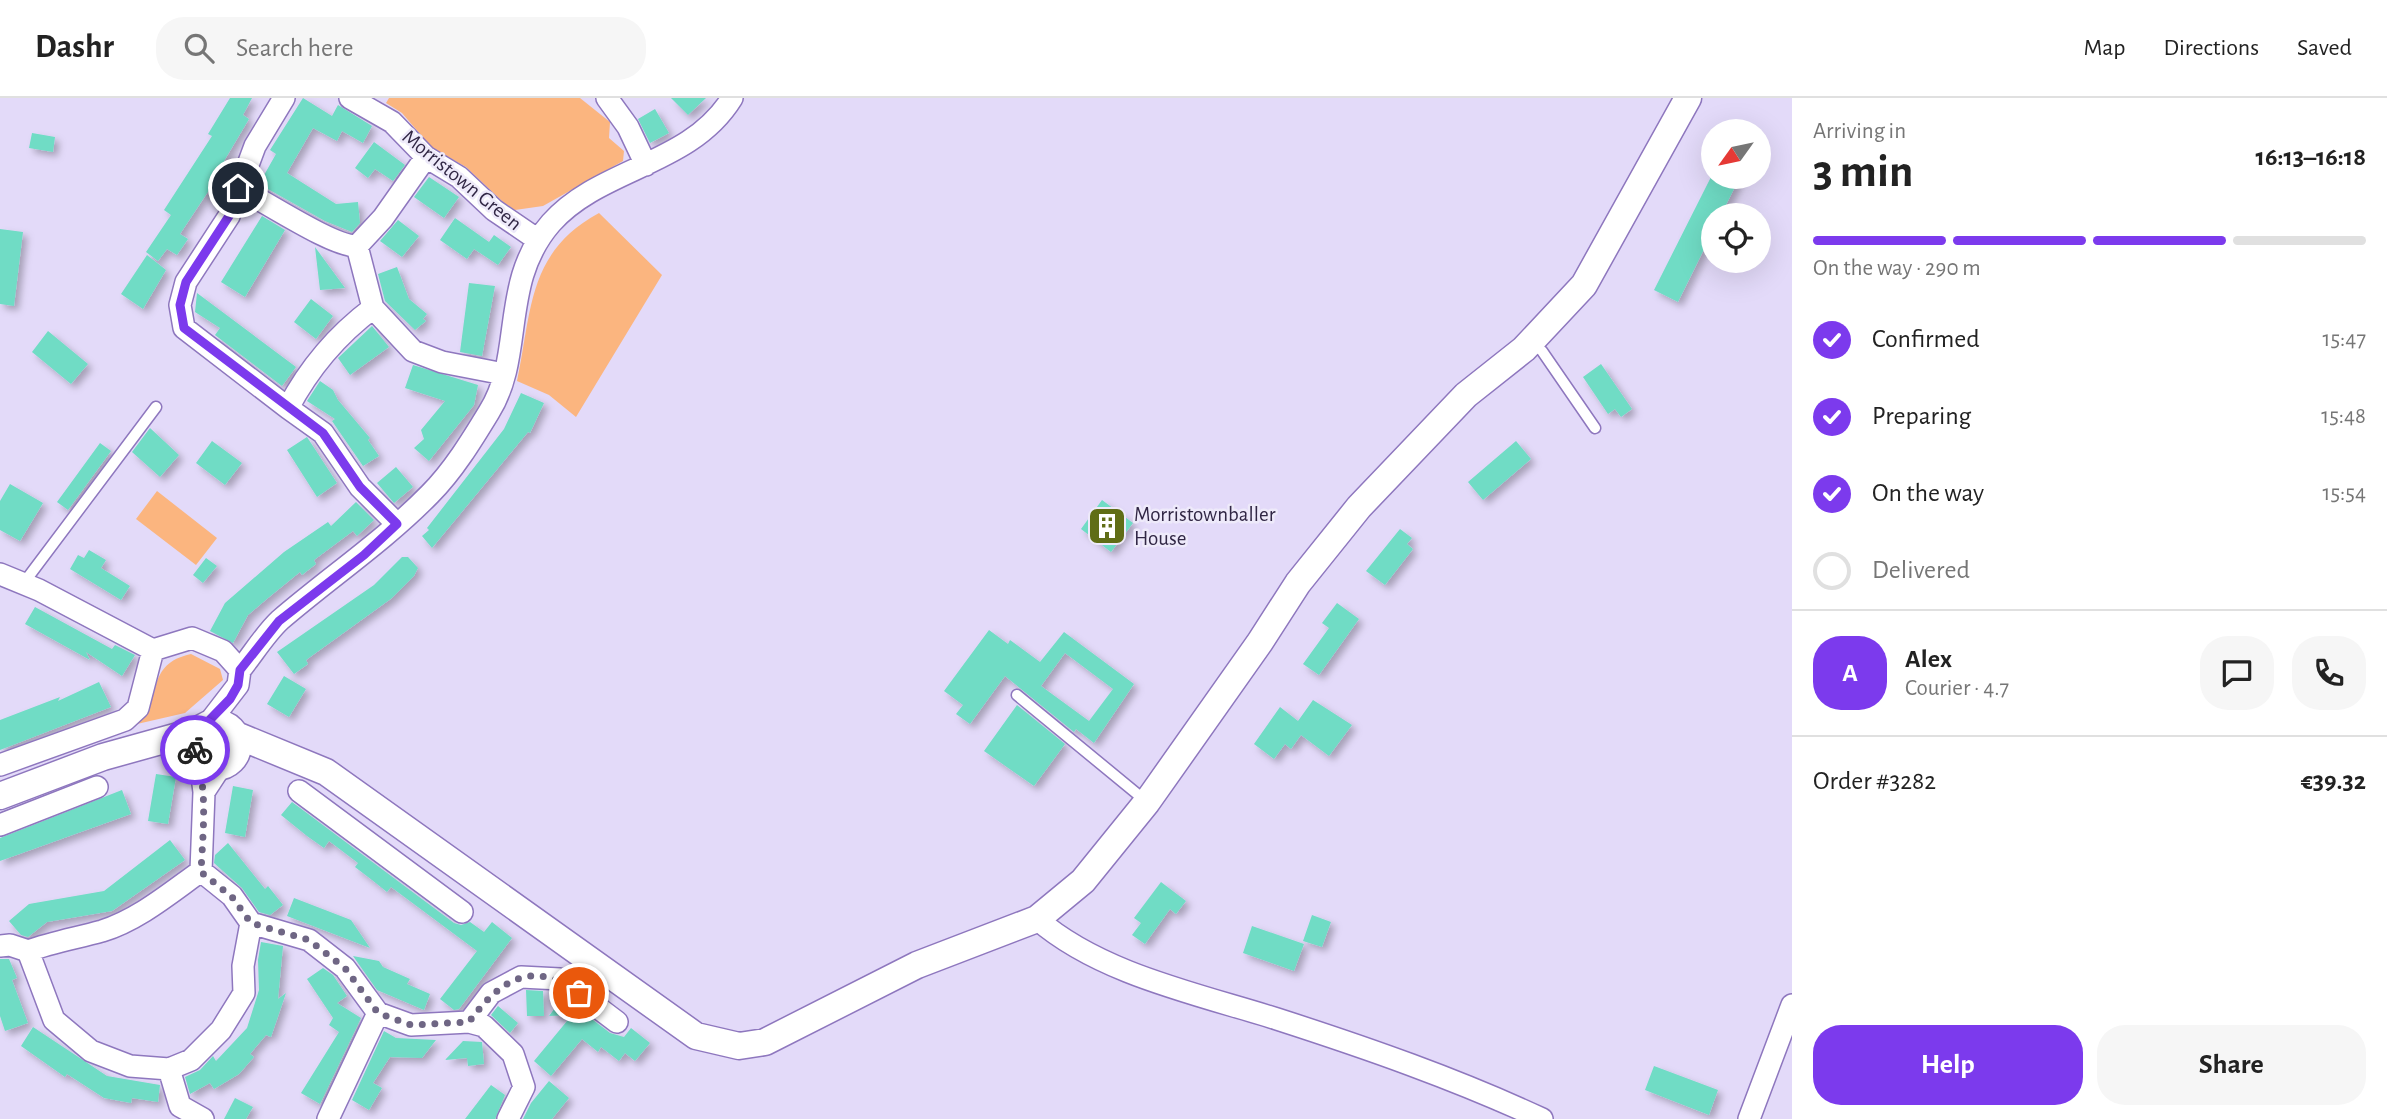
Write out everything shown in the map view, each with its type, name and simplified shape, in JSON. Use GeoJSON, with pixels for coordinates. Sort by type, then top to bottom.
{"type":"FeatureCollection","features":[{"type":"Feature","properties":{"kind":"street"},"geometry":{"type":"LineString","coordinates":[[284,98],[255,146],[229,216],[186,282],[180,305],[184,328],[323,433],[360,487],[397,524]]}},
{"type":"Feature","properties":{"kind":"street","name":"Morristown Green"},"geometry":{"type":"LineString","coordinates":[[350,98],[392,122],[426,157],[459,177],[494,210],[538,240],[553,221],[579,200],[693,141],[724,111],[732,98]]}},
{"type":"Feature","properties":{"kind":"street"},"geometry":{"type":"LineString","coordinates":[[607,98],[628,127],[646,165]]}},
{"type":"Feature","properties":{"kind":"street"},"geometry":{"type":"LineString","coordinates":[[0,825],[11,802],[103,757],[171,739],[286,754],[327,772],[696,1036],[739,1046],[765,1042],[917,965],[1037,919],[1083,881],[1147,802],[1261,642],[1298,583],[1359,507],[1466,395],[1531,342],[1584,285],[1688,98]]}},
{"type":"Feature","properties":{"kind":"street"},"geometry":{"type":"LineString","coordinates":[[238,188],[321,234],[348,246],[357,246],[383,218],[426,157]]}},
{"type":"Feature","properties":{"kind":"street"},"geometry":{"type":"LineString","coordinates":[[201,872],[204,792],[230,699],[238,685],[240,670],[279,621],[364,555],[431,493],[461,456],[492,409],[504,374],[521,275],[538,240]]}},
{"type":"Feature","properties":{"kind":"street"},"geometry":{"type":"LineString","coordinates":[[357,246],[373,308],[413,351],[442,362],[504,374]]}},
{"type":"Feature","properties":{"kind":"street"},"geometry":{"type":"LineString","coordinates":[[288,408],[328,347],[373,308]]}},
{"type":"Feature","properties":{"kind":"street"},"geometry":{"type":"LineString","coordinates":[[0,574],[153,650],[191,638],[223,651],[240,670]]}},
{"type":"Feature","properties":{"kind":"street"},"geometry":{"type":"LineString","coordinates":[[0,765],[125,720],[138,708],[153,650]]}},
{"type":"Feature","properties":{"kind":"street"},"geometry":{"type":"LineString","coordinates":[[11,802],[97,787]]}},
{"type":"Feature","properties":{"kind":"street"},"geometry":{"type":"LineString","coordinates":[[299,791],[462,912]]}},
{"type":"Feature","properties":{"kind":"street"},"geometry":{"type":"LineString","coordinates":[[390,859],[404,828]]}},
{"type":"Feature","properties":{"kind":"street"},"geometry":{"type":"LineString","coordinates":[[201,872],[232,897],[251,923],[309,940],[345,968],[378,1013],[411,1025],[469,1022],[484,1026],[513,1054],[524,1087],[508,1119]]}},
{"type":"Feature","properties":{"kind":"street"},"geometry":{"type":"LineString","coordinates":[[0,946],[10,945],[28,951],[103,930],[151,907],[201,872]]}},
{"type":"Feature","properties":{"kind":"street"},"geometry":{"type":"LineString","coordinates":[[1037,919],[1053,933],[1102,962],[1409,1062],[1542,1119]]}},
{"type":"Feature","properties":{"kind":"street"},"geometry":{"type":"LineString","coordinates":[[28,951],[54,1020],[91,1051],[130,1066],[169,1069],[191,1060],[221,1030],[244,993],[243,966],[251,923]]}},
{"type":"Feature","properties":{"kind":"street"},"geometry":{"type":"LineString","coordinates":[[469,1022],[491,993],[520,977],[560,979],[617,1022]]}},
{"type":"Feature","properties":{"kind":"street"},"geometry":{"type":"LineString","coordinates":[[1749,1119],[1792,1005]]}},
{"type":"Feature","properties":{"kind":"street"},"geometry":{"type":"LineString","coordinates":[[328,1119],[378,1013]]}},
{"type":"Feature","properties":{"kind":"street"},"geometry":{"type":"LineString","coordinates":[[169,1069],[180,1106],[202,1119]]}},
{"type":"Feature","properties":{"kind":"lane"},"geometry":{"type":"LineString","coordinates":[[1531,342],[1542,351],[1595,428]]}},
{"type":"Feature","properties":{"kind":"lane"},"geometry":{"type":"LineString","coordinates":[[23,584],[156,407]]}},
{"type":"Feature","properties":{"kind":"lane"},"geometry":{"type":"LineString","coordinates":[[1017,695],[1147,802]]}},
{"type":"Feature","properties":{"kind":"shaded area"},"geometry":{"type":"Polygon","coordinates":[[[389,98],[580,98],[610,122],[609,138],[624,151],[623,161],[543,206],[515,210],[466,167],[431,147],[402,113],[386,103],[389,98]]]}},
{"type":"Feature","properties":{"kind":"shaded area"},"geometry":{"type":"Polygon","coordinates":[[[599,213],[662,275],[576,417],[549,395],[517,381],[531,307],[545,265],[558,246],[575,229],[599,213]]]}},
{"type":"Feature","properties":{"kind":"shaded area"},"geometry":{"type":"Polygon","coordinates":[[[157,491],[217,538],[196,565],[136,519],[157,491]]]}},
{"type":"Feature","properties":{"kind":"shaded area"},"geometry":{"type":"Polygon","coordinates":[[[191,654],[220,669],[223,680],[185,713],[137,724],[145,714],[156,683],[167,666],[191,654]]]}},
{"type":"Feature","properties":{"kind":"building"},"geometry":{"type":"Polygon","coordinates":[[[230,98],[252,98],[243,115],[249,119],[224,161],[227,163],[180,234],[188,239],[177,255],[167,249],[158,261],[146,252],[171,215],[164,210],[212,136],[208,134],[230,98]]]}},
{"type":"Feature","properties":{"kind":"building"},"geometry":{"type":"Polygon","coordinates":[[[303,98],[332,116],[338,105],[372,126],[363,143],[342,131],[337,141],[313,128],[287,173],[336,204],[358,202],[360,223],[352,232],[325,221],[259,184],[276,154],[270,150],[303,98]]]}},
{"type":"Feature","properties":{"kind":"building"},"geometry":{"type":"Polygon","coordinates":[[[671,98],[706,98],[688,115],[671,98]]]}},
{"type":"Feature","properties":{"kind":"building"},"geometry":{"type":"Polygon","coordinates":[[[655,109],[669,133],[650,143],[638,119],[655,109]]]}},
{"type":"Feature","properties":{"kind":"building"},"geometry":{"type":"Polygon","coordinates":[[[32,133],[55,137],[53,152],[29,148],[32,133]]]}},
{"type":"Feature","properties":{"kind":"building"},"geometry":{"type":"Polygon","coordinates":[[[374,142],[405,165],[393,181],[375,169],[368,178],[355,168],[374,142]]]}},
{"type":"Feature","properties":{"kind":"building"},"geometry":{"type":"Polygon","coordinates":[[[429,177],[459,197],[444,218],[414,197],[429,177]]]}},
{"type":"Feature","properties":{"kind":"building"},"geometry":{"type":"Polygon","coordinates":[[[1705,189],[1734,189],[1727,203],[1701,203],[1701,255],[1678,302],[1654,290],[1705,189]]]}},
{"type":"Feature","properties":{"kind":"building"},"geometry":{"type":"Polygon","coordinates":[[[262,216],[285,230],[245,297],[221,282],[262,216]]]}},
{"type":"Feature","properties":{"kind":"building"},"geometry":{"type":"Polygon","coordinates":[[[455,218],[489,242],[494,235],[511,247],[498,265],[474,249],[467,259],[440,240],[455,218]]]}},
{"type":"Feature","properties":{"kind":"building"},"geometry":{"type":"Polygon","coordinates":[[[398,220],[419,236],[402,257],[380,241],[398,220]]]}},
{"type":"Feature","properties":{"kind":"building"},"geometry":{"type":"Polygon","coordinates":[[[0,229],[23,232],[14,306],[0,304],[0,229]]]}},
{"type":"Feature","properties":{"kind":"building"},"geometry":{"type":"Polygon","coordinates":[[[315,247],[345,288],[320,290],[315,247]]]}},
{"type":"Feature","properties":{"kind":"building"},"geometry":{"type":"Polygon","coordinates":[[[147,255],[166,270],[143,309],[121,294],[147,255]]]}},
{"type":"Feature","properties":{"kind":"building"},"geometry":{"type":"Polygon","coordinates":[[[397,267],[409,299],[427,314],[423,319],[426,321],[415,330],[385,301],[378,274],[397,267]]]}},
{"type":"Feature","properties":{"kind":"building"},"geometry":{"type":"Polygon","coordinates":[[[469,283],[495,286],[482,356],[460,352],[469,283]]]}},
{"type":"Feature","properties":{"kind":"building"},"geometry":{"type":"Polygon","coordinates":[[[197,293],[296,367],[282,386],[215,335],[220,328],[195,312],[197,293]]]}},
{"type":"Feature","properties":{"kind":"building"},"geometry":{"type":"Polygon","coordinates":[[[311,299],[333,316],[316,339],[294,322],[311,299]]]}},
{"type":"Feature","properties":{"kind":"building"},"geometry":{"type":"Polygon","coordinates":[[[372,326],[389,347],[350,375],[338,358],[372,326]]]}},
{"type":"Feature","properties":{"kind":"building"},"geometry":{"type":"Polygon","coordinates":[[[48,331],[88,364],[71,384],[32,352],[48,331]]]}},
{"type":"Feature","properties":{"kind":"building"},"geometry":{"type":"Polygon","coordinates":[[[1601,364],[1632,409],[1621,417],[1615,409],[1608,414],[1583,377],[1601,364]]]}},
{"type":"Feature","properties":{"kind":"building"},"geometry":{"type":"Polygon","coordinates":[[[413,365],[478,385],[474,405],[429,461],[414,448],[424,439],[421,430],[445,401],[405,388],[413,365]]]}},
{"type":"Feature","properties":{"kind":"building"},"geometry":{"type":"Polygon","coordinates":[[[320,381],[333,390],[338,400],[370,438],[368,440],[379,456],[363,466],[332,421],[335,419],[307,401],[320,381]]]}},
{"type":"Feature","properties":{"kind":"building"},"geometry":{"type":"Polygon","coordinates":[[[521,393],[544,403],[530,433],[528,432],[432,548],[422,536],[504,429],[521,393]]]}},
{"type":"Feature","properties":{"kind":"building"},"geometry":{"type":"Polygon","coordinates":[[[150,428],[179,455],[160,477],[132,452],[150,428]]]}},
{"type":"Feature","properties":{"kind":"building"},"geometry":{"type":"Polygon","coordinates":[[[307,437],[337,483],[317,497],[287,450],[307,437]]]}},
{"type":"Feature","properties":{"kind":"building"},"geometry":{"type":"Polygon","coordinates":[[[212,441],[242,463],[225,485],[196,463],[212,441]]]}},
{"type":"Feature","properties":{"kind":"building"},"geometry":{"type":"Polygon","coordinates":[[[1516,441],[1531,459],[1483,500],[1468,482],[1516,441]]]}},
{"type":"Feature","properties":{"kind":"building"},"geometry":{"type":"Polygon","coordinates":[[[100,443],[111,451],[68,510],[57,502],[100,443]]]}},
{"type":"Feature","properties":{"kind":"building"},"geometry":{"type":"Polygon","coordinates":[[[396,467],[413,487],[394,503],[377,483],[396,467]]]}},
{"type":"Feature","properties":{"kind":"building"},"geometry":{"type":"Polygon","coordinates":[[[10,484],[43,503],[20,541],[0,530],[0,501],[10,484]]]}},
{"type":"Feature","properties":{"kind":"building","name":"Morristownballer House"},"geometry":{"type":"Polygon","coordinates":[[[1102,500],[1133,523],[1111,552],[1081,529],[1102,500]]]}},
{"type":"Feature","properties":{"kind":"building"},"geometry":{"type":"Polygon","coordinates":[[[356,502],[374,520],[357,536],[353,531],[314,560],[316,564],[302,575],[300,572],[248,615],[233,643],[210,631],[225,603],[284,552],[328,522],[331,526],[356,502]]]}},
{"type":"Feature","properties":{"kind":"building"},"geometry":{"type":"Polygon","coordinates":[[[1400,529],[1412,538],[1407,544],[1413,549],[1385,585],[1366,571],[1400,529]]]}},
{"type":"Feature","properties":{"kind":"building"},"geometry":{"type":"Polygon","coordinates":[[[89,550],[106,560],[101,568],[130,586],[121,600],[70,569],[78,555],[84,558],[89,550]]]}},
{"type":"Feature","properties":{"kind":"building"},"geometry":{"type":"Polygon","coordinates":[[[402,557],[408,557],[418,568],[414,576],[392,598],[306,660],[308,664],[294,674],[277,652],[374,585],[402,557]]]}},
{"type":"Feature","properties":{"kind":"building"},"geometry":{"type":"Polygon","coordinates":[[[206,558],[217,566],[203,583],[193,575],[206,558]]]}},
{"type":"Feature","properties":{"kind":"building"},"geometry":{"type":"Polygon","coordinates":[[[1337,603],[1359,619],[1319,675],[1303,664],[1329,628],[1322,623],[1337,603]]]}},
{"type":"Feature","properties":{"kind":"building"},"geometry":{"type":"Polygon","coordinates":[[[35,607],[112,649],[115,645],[135,655],[122,676],[86,652],[90,660],[25,624],[35,607]]]}},
{"type":"Feature","properties":{"kind":"building"},"geometry":{"type":"Polygon","coordinates":[[[989,630],[1008,644],[1010,640],[1040,662],[1064,632],[1134,684],[1094,743],[1076,729],[1074,732],[1005,676],[970,724],[956,714],[963,705],[944,691],[989,630]],[[1065,653],[1041,686],[1089,721],[1113,689],[1065,653]]]}},
{"type":"Feature","properties":{"kind":"building"},"geometry":{"type":"Polygon","coordinates":[[[284,676],[306,689],[289,717],[267,704],[284,676]]]}},
{"type":"Feature","properties":{"kind":"building"},"geometry":{"type":"Polygon","coordinates":[[[99,682],[111,707],[0,750],[0,720],[60,697],[58,701],[99,682]]]}},
{"type":"Feature","properties":{"kind":"building"},"geometry":{"type":"Polygon","coordinates":[[[1313,700],[1352,725],[1329,756],[1301,735],[1291,749],[1285,744],[1274,759],[1254,744],[1280,707],[1298,721],[1313,700]]]}},
{"type":"Feature","properties":{"kind":"building"},"geometry":{"type":"Polygon","coordinates":[[[1017,705],[1065,744],[1034,786],[984,751],[1017,705]]]}},
{"type":"Feature","properties":{"kind":"building"},"geometry":{"type":"Polygon","coordinates":[[[156,774],[176,777],[168,824],[148,821],[156,774]]]}},
{"type":"Feature","properties":{"kind":"building"},"geometry":{"type":"Polygon","coordinates":[[[233,786],[253,790],[245,837],[225,833],[233,786]]]}},
{"type":"Feature","properties":{"kind":"building"},"geometry":{"type":"Polygon","coordinates":[[[122,790],[131,814],[0,861],[0,838],[122,790]]]}},
{"type":"Feature","properties":{"kind":"building"},"geometry":{"type":"Polygon","coordinates":[[[292,802],[454,923],[461,925],[470,922],[484,932],[492,922],[512,938],[459,1009],[454,1010],[440,999],[477,951],[391,887],[387,892],[355,867],[358,863],[329,841],[324,848],[307,836],[281,815],[292,802]]]}},
{"type":"Feature","properties":{"kind":"building"},"geometry":{"type":"Polygon","coordinates":[[[170,840],[185,860],[112,911],[47,922],[28,937],[21,935],[9,921],[29,904],[104,891],[170,840]]]}},
{"type":"Feature","properties":{"kind":"building"},"geometry":{"type":"Polygon","coordinates":[[[228,843],[265,889],[268,886],[283,905],[270,915],[259,912],[242,888],[214,863],[215,855],[228,843]]]}},
{"type":"Feature","properties":{"kind":"building"},"geometry":{"type":"Polygon","coordinates":[[[1161,882],[1186,901],[1176,914],[1170,909],[1145,944],[1132,935],[1141,923],[1134,918],[1161,882]]]}},
{"type":"Feature","properties":{"kind":"building"},"geometry":{"type":"Polygon","coordinates":[[[294,898],[351,920],[370,948],[287,916],[294,898]]]}},
{"type":"Feature","properties":{"kind":"building"},"geometry":{"type":"Polygon","coordinates":[[[1312,915],[1331,922],[1322,947],[1303,941],[1312,915]]]}},
{"type":"Feature","properties":{"kind":"building"},"geometry":{"type":"Polygon","coordinates":[[[1252,926],[1304,944],[1294,971],[1243,953],[1252,926]]]}},
{"type":"Feature","properties":{"kind":"building"},"geometry":{"type":"Polygon","coordinates":[[[261,942],[283,946],[278,999],[286,993],[271,1037],[266,1035],[250,1054],[254,1057],[239,1074],[214,1089],[210,1083],[190,1094],[185,1077],[200,1070],[213,1056],[216,1061],[247,1028],[259,990],[258,960],[261,942]]]}},
{"type":"Feature","properties":{"kind":"building"},"geometry":{"type":"Polygon","coordinates":[[[353,956],[379,961],[383,967],[410,979],[407,984],[430,994],[424,1010],[377,990],[353,956]]]}},
{"type":"Feature","properties":{"kind":"building"},"geometry":{"type":"Polygon","coordinates":[[[0,959],[9,959],[17,978],[12,980],[28,1023],[5,1031],[0,1016],[0,959]]]}},
{"type":"Feature","properties":{"kind":"building"},"geometry":{"type":"Polygon","coordinates":[[[323,968],[333,975],[347,996],[337,1003],[361,1018],[320,1104],[301,1093],[339,1032],[329,1025],[333,1018],[307,979],[323,968]]]}},
{"type":"Feature","properties":{"kind":"building"},"geometry":{"type":"Polygon","coordinates":[[[526,990],[543,991],[544,1016],[527,1016],[526,990]]]}},
{"type":"Feature","properties":{"kind":"building"},"geometry":{"type":"Polygon","coordinates":[[[563,997],[610,1033],[624,1037],[631,1028],[650,1043],[635,1061],[625,1053],[619,1061],[601,1047],[598,1052],[582,1039],[551,1076],[534,1061],[572,1015],[549,1016],[563,997]]]}},
{"type":"Feature","properties":{"kind":"building"},"geometry":{"type":"Polygon","coordinates":[[[498,1006],[518,1023],[510,1033],[491,1015],[498,1006]]]}},
{"type":"Feature","properties":{"kind":"building"},"geometry":{"type":"Polygon","coordinates":[[[33,1027],[107,1076],[160,1085],[158,1102],[132,1098],[131,1103],[104,1098],[67,1074],[65,1077],[21,1046],[33,1027]]]}},
{"type":"Feature","properties":{"kind":"building"},"geometry":{"type":"Polygon","coordinates":[[[384,1031],[396,1038],[436,1040],[422,1058],[390,1057],[373,1083],[382,1088],[369,1110],[352,1100],[384,1031]]]}},
{"type":"Feature","properties":{"kind":"building"},"geometry":{"type":"Polygon","coordinates":[[[463,1041],[482,1042],[484,1064],[468,1066],[467,1058],[445,1060],[463,1041]]]}},
{"type":"Feature","properties":{"kind":"building"},"geometry":{"type":"Polygon","coordinates":[[[1654,1066],[1718,1090],[1709,1115],[1645,1090],[1654,1066]]]}},
{"type":"Feature","properties":{"kind":"building"},"geometry":{"type":"Polygon","coordinates":[[[549,1081],[569,1098],[552,1119],[523,1119],[531,1103],[549,1081]]]}},
{"type":"Feature","properties":{"kind":"building"},"geometry":{"type":"Polygon","coordinates":[[[491,1085],[505,1095],[495,1119],[465,1119],[491,1085]]]}},
{"type":"Feature","properties":{"kind":"building"},"geometry":{"type":"Polygon","coordinates":[[[235,1098],[253,1107],[246,1119],[224,1119],[235,1098]]]}},
{"type":"Feature","properties":{"kind":"way so far"},"geometry":{"type":"LineString","coordinates":[[195,750],[200,760],[204,792],[201,872],[232,897],[251,923],[309,940],[345,968],[378,1013],[411,1025],[469,1022],[491,993],[520,977],[560,979],[579,993]]}},
{"type":"Feature","properties":{"kind":"place","name":"Morristownballer House"},"geometry":{"type":"Point","coordinates":[1107,526]}},
{"type":"Feature","properties":{"kind":"route"},"geometry":{"type":"LineString","coordinates":[[195,750],[196,734],[230,699],[238,685],[240,670],[279,621],[364,555],[397,524],[377,507],[360,487],[323,433],[184,328],[180,305],[186,282],[229,216],[238,188]]}}]}
